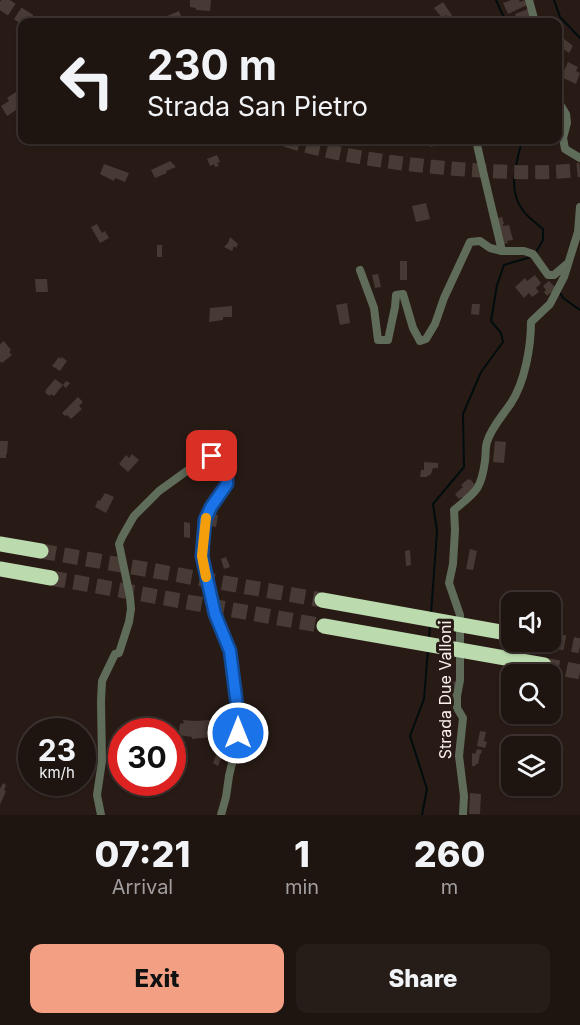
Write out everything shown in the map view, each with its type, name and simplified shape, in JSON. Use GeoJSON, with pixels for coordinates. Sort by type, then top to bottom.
{"type":"FeatureCollection","features":[{"type":"Feature","properties":{"kind":"highway"},"geometry":{"type":"LineString","coordinates":[[0,544],[41,551]]}},
{"type":"Feature","properties":{"kind":"highway"},"geometry":{"type":"LineString","coordinates":[[0,570],[51,578]]}},
{"type":"Feature","properties":{"kind":"highway"},"geometry":{"type":"LineString","coordinates":[[322,600],[501,631]]}},
{"type":"Feature","properties":{"kind":"highway"},"geometry":{"type":"LineString","coordinates":[[324,626],[538,664]]}},
{"type":"Feature","properties":{"kind":"street"},"geometry":{"type":"LineString","coordinates":[[529,0],[534,18]]}},
{"type":"Feature","properties":{"kind":"street"},"geometry":{"type":"LineString","coordinates":[[562,108],[566,114],[567,123],[563,138],[565,149],[580,158]]}},
{"type":"Feature","properties":{"kind":"street"},"geometry":{"type":"LineString","coordinates":[[477,144],[489,203],[502,250]]}},
{"type":"Feature","properties":{"kind":"street","name":"Strada Due Valloni"},"geometry":{"type":"LineString","coordinates":[[463,815],[464,796],[459,756],[463,718],[457,708],[460,680],[460,615],[449,583],[453,564],[454,510],[478,490],[482,478],[486,443],[513,401],[525,368],[530,348],[531,322],[550,304],[564,277],[578,232],[580,207]]}},
{"type":"Feature","properties":{"kind":"street"},"geometry":{"type":"LineString","coordinates":[[360,270],[374,308],[378,340],[388,340],[396,295],[403,294],[413,328],[420,341],[426,339],[435,324],[444,298],[470,242],[480,241],[490,248],[533,254],[551,276],[569,263]]}},
{"type":"Feature","properties":{"kind":"street"},"geometry":{"type":"LineString","coordinates":[[101,815],[97,795],[102,761],[100,701],[102,681],[115,654],[119,652],[131,609],[119,544],[134,516],[159,490],[212,456],[218,458],[227,472],[227,484],[205,520],[202,556],[215,614],[230,651],[239,721],[221,815]]}},
{"type":"Feature","properties":{"kind":"building"},"geometry":{"type":"Polygon","coordinates":[[[190,0],[211,0],[210,11],[190,7],[190,0]]]}},
{"type":"Feature","properties":{"kind":"building"},"geometry":{"type":"Polygon","coordinates":[[[511,0],[520,2],[525,0],[527,5],[508,14],[503,3],[511,0]]]}},
{"type":"Feature","properties":{"kind":"building"},"geometry":{"type":"Polygon","coordinates":[[[443,2],[453,17],[448,18],[446,15],[442,18],[434,8],[443,2]]]}},
{"type":"Feature","properties":{"kind":"building"},"geometry":{"type":"Polygon","coordinates":[[[528,9],[531,17],[516,18],[515,14],[528,9]]]}},
{"type":"Feature","properties":{"kind":"building"},"geometry":{"type":"Polygon","coordinates":[[[179,11],[181,16],[177,18],[162,18],[179,11]]]}},
{"type":"Feature","properties":{"kind":"building"},"geometry":{"type":"Polygon","coordinates":[[[562,37],[573,46],[569,53],[562,48],[562,37]]]}},
{"type":"Feature","properties":{"kind":"building"},"geometry":{"type":"Polygon","coordinates":[[[568,62],[578,67],[576,71],[580,73],[576,84],[562,77],[568,62]]]}},
{"type":"Feature","properties":{"kind":"building"},"geometry":{"type":"Polygon","coordinates":[[[16,92],[18,95],[18,109],[7,116],[1,106],[9,101],[7,98],[16,92]]]}},
{"type":"Feature","properties":{"kind":"building"},"geometry":{"type":"Polygon","coordinates":[[[429,144],[444,144],[430,147],[429,144]]]}},
{"type":"Feature","properties":{"kind":"building"},"geometry":{"type":"Polygon","coordinates":[[[217,155],[219,166],[215,167],[214,164],[210,166],[207,159],[217,155]]]}},
{"type":"Feature","properties":{"kind":"building"},"geometry":{"type":"Polygon","coordinates":[[[170,161],[176,167],[155,178],[151,170],[170,161]]]}},
{"type":"Feature","properties":{"kind":"building"},"geometry":{"type":"Polygon","coordinates":[[[104,164],[129,173],[125,182],[115,178],[114,181],[100,174],[104,164]]]}},
{"type":"Feature","properties":{"kind":"building"},"geometry":{"type":"Polygon","coordinates":[[[426,203],[430,219],[416,222],[412,206],[426,203]]]}},
{"type":"Feature","properties":{"kind":"building"},"geometry":{"type":"Polygon","coordinates":[[[502,217],[503,226],[509,225],[513,240],[504,244],[497,218],[502,217]]]}},
{"type":"Feature","properties":{"kind":"building"},"geometry":{"type":"Polygon","coordinates":[[[97,224],[102,233],[105,231],[109,238],[100,243],[91,227],[97,224]]]}},
{"type":"Feature","properties":{"kind":"building"},"geometry":{"type":"Polygon","coordinates":[[[230,237],[238,244],[232,251],[224,247],[230,237]]]}},
{"type":"Feature","properties":{"kind":"building"},"geometry":{"type":"Polygon","coordinates":[[[157,245],[162,245],[162,257],[157,257],[157,245]]]}},
{"type":"Feature","properties":{"kind":"building"},"geometry":{"type":"Polygon","coordinates":[[[400,261],[407,261],[407,280],[400,280],[400,261]]]}},
{"type":"Feature","properties":{"kind":"building"},"geometry":{"type":"Polygon","coordinates":[[[378,274],[381,287],[375,288],[372,275],[378,274]]]}},
{"type":"Feature","properties":{"kind":"building"},"geometry":{"type":"Polygon","coordinates":[[[535,275],[541,283],[536,288],[539,292],[532,297],[529,293],[524,298],[515,287],[525,278],[527,281],[535,275]]]}},
{"type":"Feature","properties":{"kind":"building"},"geometry":{"type":"Polygon","coordinates":[[[35,279],[47,279],[48,292],[36,292],[35,279]]]}},
{"type":"Feature","properties":{"kind":"building"},"geometry":{"type":"Polygon","coordinates":[[[549,281],[555,287],[553,296],[550,293],[547,296],[544,292],[546,290],[543,286],[549,281]]]}},
{"type":"Feature","properties":{"kind":"building"},"geometry":{"type":"Polygon","coordinates":[[[347,303],[350,323],[340,325],[336,305],[347,303]]]}},
{"type":"Feature","properties":{"kind":"building"},"geometry":{"type":"Polygon","coordinates":[[[472,304],[480,304],[479,315],[471,314],[472,304]]]}},
{"type":"Feature","properties":{"kind":"building"},"geometry":{"type":"Polygon","coordinates":[[[232,306],[232,317],[223,317],[223,320],[209,322],[210,308],[232,306]]]}},
{"type":"Feature","properties":{"kind":"building"},"geometry":{"type":"Polygon","coordinates":[[[4,341],[12,355],[2,363],[0,344],[4,341]]]}},
{"type":"Feature","properties":{"kind":"building"},"geometry":{"type":"Polygon","coordinates":[[[59,357],[67,361],[60,371],[52,366],[59,357]]]}},
{"type":"Feature","properties":{"kind":"building"},"geometry":{"type":"Polygon","coordinates":[[[55,379],[63,385],[54,396],[51,394],[50,396],[45,391],[55,379]]]}},
{"type":"Feature","properties":{"kind":"building"},"geometry":{"type":"Polygon","coordinates":[[[66,381],[70,383],[66,388],[63,385],[66,381]]]}},
{"type":"Feature","properties":{"kind":"building"},"geometry":{"type":"Polygon","coordinates":[[[78,397],[83,402],[79,406],[82,409],[71,419],[62,413],[78,397]]]}},
{"type":"Feature","properties":{"kind":"building"},"geometry":{"type":"Polygon","coordinates":[[[197,437],[201,441],[197,445],[201,450],[196,455],[188,446],[197,437]]]}},
{"type":"Feature","properties":{"kind":"building"},"geometry":{"type":"Polygon","coordinates":[[[0,441],[8,441],[6,458],[0,458],[0,441]]]}},
{"type":"Feature","properties":{"kind":"building"},"geometry":{"type":"Polygon","coordinates":[[[495,441],[506,442],[504,463],[493,462],[495,441]]]}},
{"type":"Feature","properties":{"kind":"building"},"geometry":{"type":"Polygon","coordinates":[[[132,454],[139,460],[128,472],[119,464],[126,455],[129,458],[132,454]]]}},
{"type":"Feature","properties":{"kind":"building"},"geometry":{"type":"Polygon","coordinates":[[[424,462],[438,463],[438,468],[433,468],[431,474],[426,477],[420,477],[421,470],[424,470],[424,462]]]}},
{"type":"Feature","properties":{"kind":"building"},"geometry":{"type":"Polygon","coordinates":[[[468,479],[477,487],[464,500],[461,497],[459,499],[455,494],[468,479]]]}},
{"type":"Feature","properties":{"kind":"building"},"geometry":{"type":"Polygon","coordinates":[[[105,493],[114,497],[106,513],[95,507],[105,493]]]}},
{"type":"Feature","properties":{"kind":"building"},"geometry":{"type":"Polygon","coordinates":[[[213,514],[218,515],[216,527],[210,526],[213,514]]]}},
{"type":"Feature","properties":{"kind":"building"},"geometry":{"type":"Polygon","coordinates":[[[184,522],[190,523],[190,538],[184,537],[184,522]]]}},
{"type":"Feature","properties":{"kind":"building"},"geometry":{"type":"Polygon","coordinates":[[[470,549],[477,551],[473,570],[466,569],[470,549]]]}},
{"type":"Feature","properties":{"kind":"building"},"geometry":{"type":"Polygon","coordinates":[[[410,550],[411,565],[406,566],[405,551],[410,550]]]}},
{"type":"Feature","properties":{"kind":"building"},"geometry":{"type":"Polygon","coordinates":[[[226,557],[230,567],[224,569],[221,559],[226,557]]]}},
{"type":"Feature","properties":{"kind":"building"},"geometry":{"type":"Polygon","coordinates":[[[449,681],[458,682],[456,697],[447,696],[449,681]]]}},
{"type":"Feature","properties":{"kind":"building"},"geometry":{"type":"Polygon","coordinates":[[[186,720],[210,720],[211,737],[192,739],[192,737],[186,736],[186,720]]]}},
{"type":"Feature","properties":{"kind":"building"},"geometry":{"type":"Polygon","coordinates":[[[480,731],[486,732],[485,748],[477,746],[480,731]]]}},
{"type":"Feature","properties":{"kind":"building"},"geometry":{"type":"Polygon","coordinates":[[[220,746],[225,748],[218,766],[213,763],[220,746]]]}},
{"type":"Feature","properties":{"kind":"building"},"geometry":{"type":"Polygon","coordinates":[[[477,749],[482,750],[481,754],[478,764],[472,766],[472,753],[475,754],[477,749]]]}},
{"type":"Feature","properties":{"kind":"building"},"geometry":{"type":"Polygon","coordinates":[[[3,783],[6,785],[4,790],[6,791],[0,805],[0,789],[3,783]]]}},
{"type":"Feature","properties":{"kind":"building"},"geometry":{"type":"Polygon","coordinates":[[[470,793],[481,794],[480,814],[469,814],[470,793]]]}},
{"type":"Feature","properties":{"kind":"waterway"},"geometry":{"type":"LineString","coordinates":[[496,0],[504,18]]}},
{"type":"Feature","properties":{"kind":"waterway"},"geometry":{"type":"LineString","coordinates":[[554,0],[561,18]]}},
{"type":"Feature","properties":{"kind":"waterway"},"geometry":{"type":"LineString","coordinates":[[562,19],[580,38]]}},
{"type":"Feature","properties":{"kind":"waterway"},"geometry":{"type":"LineString","coordinates":[[521,144],[514,175],[515,192],[517,201],[524,212],[543,229],[543,240],[536,252]]}},
{"type":"Feature","properties":{"kind":"waterway"},"geometry":{"type":"LineString","coordinates":[[431,614],[437,531],[433,504],[464,467],[463,414],[481,372],[503,342],[501,333],[491,321],[497,285],[504,265],[528,258]]}},
{"type":"Feature","properties":{"kind":"waterway"},"geometry":{"type":"LineString","coordinates":[[560,293],[563,298],[580,310]]}},
{"type":"Feature","properties":{"kind":"waterway"},"geometry":{"type":"LineString","coordinates":[[429,638],[430,625]]}},
{"type":"Feature","properties":{"kind":"waterway"},"geometry":{"type":"LineString","coordinates":[[422,815],[427,789],[410,736],[424,699],[428,649]]}},
{"type":"Feature","properties":{"kind":"tunnel"},"geometry":{"type":"LineString","coordinates":[[0,2],[25,18]]}},
{"type":"Feature","properties":{"kind":"tunnel"},"geometry":{"type":"LineString","coordinates":[[300,144],[349,155],[435,167],[518,172],[580,170]]}},
{"type":"Feature","properties":{"kind":"tunnel"},"geometry":{"type":"LineString","coordinates":[[41,551],[322,600]]}},
{"type":"Feature","properties":{"kind":"tunnel"},"geometry":{"type":"LineString","coordinates":[[51,578],[324,626]]}},
{"type":"Feature","properties":{"kind":"tunnel"},"geometry":{"type":"LineString","coordinates":[[561,642],[580,646]]}},
{"type":"Feature","properties":{"kind":"tunnel"},"geometry":{"type":"LineString","coordinates":[[561,668],[580,672]]}},
{"type":"Feature","properties":{"kind":"slow traffic"},"geometry":{"type":"LineString","coordinates":[[206,518],[202,556],[206,577]]}},
{"type":"Feature","properties":{"kind":"route"},"geometry":{"type":"LineString","coordinates":[[212,456],[218,458],[227,472],[227,484],[205,520],[203,567],[215,614],[230,651],[239,721],[238,733]]}}]}
